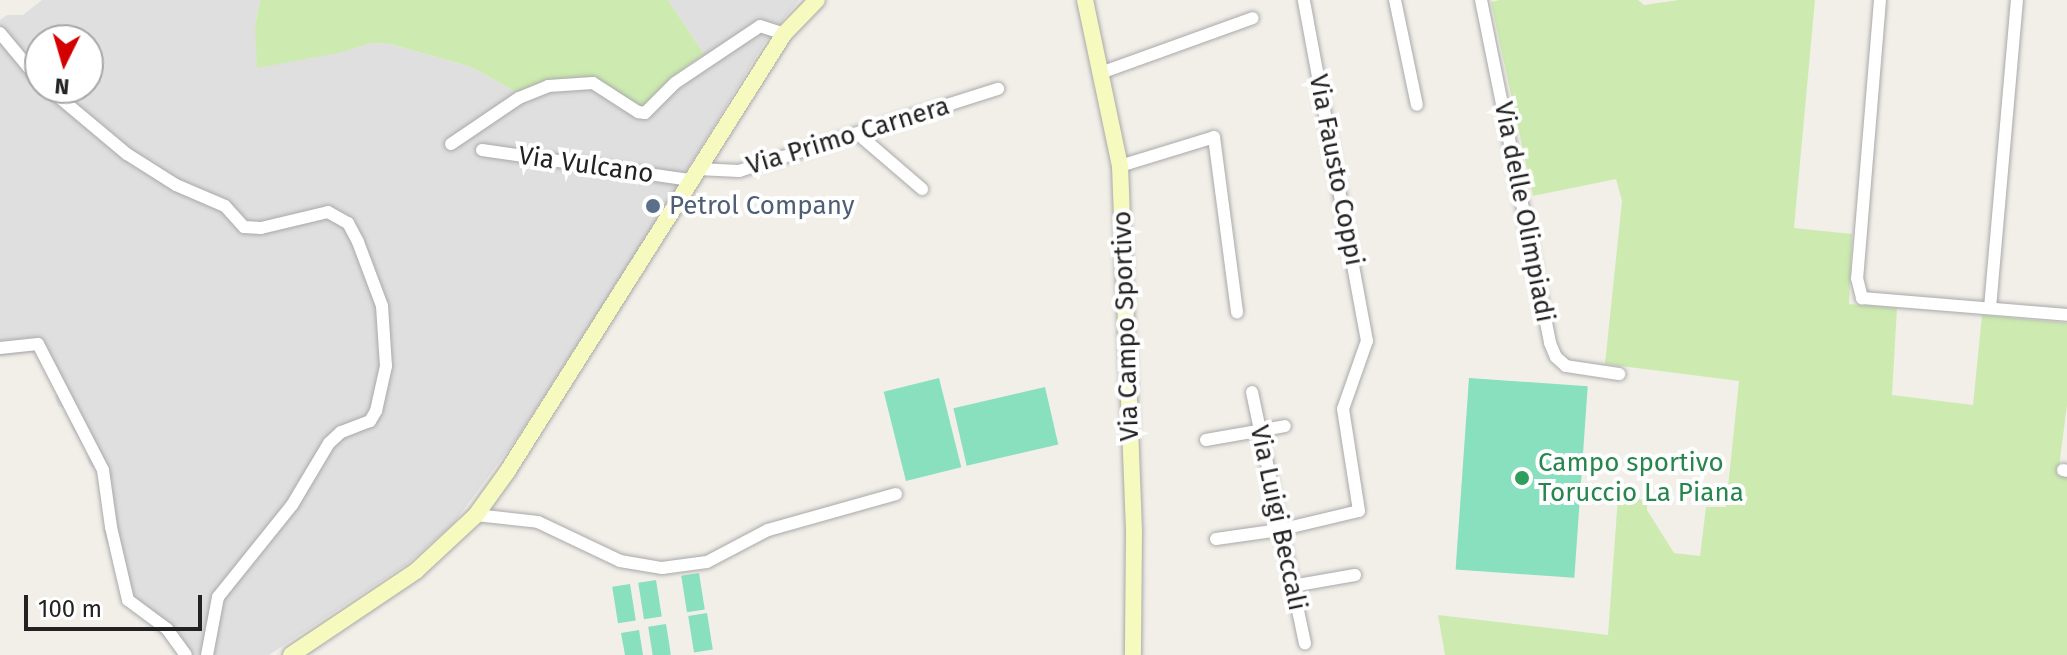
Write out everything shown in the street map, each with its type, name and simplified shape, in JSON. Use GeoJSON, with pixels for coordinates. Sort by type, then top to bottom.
{"type":"FeatureCollection","features":[{"type":"Feature","properties":{"kind":"main road"},"geometry":{"type":"LineString","coordinates":[[291,655],[416,571],[476,515],[507,472],[784,34],[817,0]]}},
{"type":"Feature","properties":{"kind":"main road","name":"Via Campo Sportivo"},"geometry":{"type":"LineString","coordinates":[[1085,0],[1103,72],[1120,166],[1134,531],[1133,655]]}},
{"type":"Feature","properties":{"kind":"street","name":"Via Fausto Coppi"},"geometry":{"type":"LineString","coordinates":[[1279,530],[1359,511],[1343,409],[1367,341],[1304,0]]}},
{"type":"Feature","properties":{"kind":"street"},"geometry":{"type":"LineString","coordinates":[[1395,0],[1417,105]]}},
{"type":"Feature","properties":{"kind":"street","name":"Via delle Olimpiadi"},"geometry":{"type":"LineString","coordinates":[[1481,0],[1550,343],[1556,357],[1566,366],[1619,374]]}},
{"type":"Feature","properties":{"kind":"street"},"geometry":{"type":"LineString","coordinates":[[1880,0],[1857,278],[1862,298],[2067,315]]}},
{"type":"Feature","properties":{"kind":"street"},"geometry":{"type":"LineString","coordinates":[[1990,308],[2017,0]]}},
{"type":"Feature","properties":{"kind":"street"},"geometry":{"type":"LineString","coordinates":[[1103,72],[1253,18]]}},
{"type":"Feature","properties":{"kind":"street"},"geometry":{"type":"LineString","coordinates":[[451,144],[519,98],[548,86],[593,83],[638,112],[645,113],[675,83],[760,26],[784,34]]}},
{"type":"Feature","properties":{"kind":"street"},"geometry":{"type":"LineString","coordinates":[[0,33],[24,63]]}},
{"type":"Feature","properties":{"kind":"street","name":"Via Primo Carnera"},"geometry":{"type":"LineString","coordinates":[[694,175],[739,171],[998,89]]}},
{"type":"Feature","properties":{"kind":"street"},"geometry":{"type":"LineString","coordinates":[[67,104],[127,154],[176,185],[225,206],[244,227],[261,228],[328,212],[348,223],[382,306],[386,366],[376,411],[370,421],[341,432],[329,443],[292,505],[218,597],[207,655]]}},
{"type":"Feature","properties":{"kind":"street"},"geometry":{"type":"LineString","coordinates":[[857,133],[922,189]]}},
{"type":"Feature","properties":{"kind":"street"},"geometry":{"type":"LineString","coordinates":[[1120,166],[1214,137],[1237,312]]}},
{"type":"Feature","properties":{"kind":"street","name":"Via Vulcano"},"geometry":{"type":"LineString","coordinates":[[482,150],[694,175]]}},
{"type":"Feature","properties":{"kind":"street"},"geometry":{"type":"LineString","coordinates":[[0,348],[38,344],[103,470],[111,527],[128,600],[167,629],[186,655]]}},
{"type":"Feature","properties":{"kind":"street","name":"Via Luigi Beccali"},"geometry":{"type":"LineString","coordinates":[[1252,392],[1305,643]]}},
{"type":"Feature","properties":{"kind":"street"},"geometry":{"type":"LineString","coordinates":[[1206,440],[1285,426]]}},
{"type":"Feature","properties":{"kind":"street"},"geometry":{"type":"LineString","coordinates":[[476,515],[538,522],[620,561],[662,568],[707,562],[768,530],[896,494]]}},
{"type":"Feature","properties":{"kind":"street"},"geometry":{"type":"LineString","coordinates":[[1216,539],[1279,530]]}},
{"type":"Feature","properties":{"kind":"street"},"geometry":{"type":"LineString","coordinates":[[1292,586],[1355,575]]}},
{"type":"Feature","properties":{"kind":"shaded area"},"geometry":{"type":"Polygon","coordinates":[[[42,0],[260,0],[255,26],[307,59],[371,43],[391,44],[471,67],[518,93],[543,82],[660,91],[704,54],[668,0],[799,0],[765,42],[638,250],[519,435],[453,524],[407,564],[269,655],[181,655],[174,644],[130,606],[111,544],[107,544],[103,530],[107,525],[97,472],[89,464],[87,457],[90,456],[72,428],[66,408],[58,406],[55,397],[58,393],[37,352],[0,356],[0,20],[7,15],[23,15],[42,0]]]}},
{"type":"Feature","properties":{"kind":"green space"},"geometry":{"type":"Polygon","coordinates":[[[260,0],[668,0],[704,54],[674,76],[645,105],[635,106],[604,83],[518,93],[471,67],[391,44],[371,43],[339,53],[257,68],[255,26],[260,0]]]}},
{"type":"Feature","properties":{"kind":"green space"},"geometry":{"type":"Polygon","coordinates":[[[1638,0],[1644,5],[1679,0],[1815,0],[1794,228],[1852,234],[1849,304],[1897,308],[1892,395],[1973,405],[1982,315],[2067,323],[2067,405],[2058,475],[2067,477],[2067,655],[1445,655],[1438,615],[1608,635],[1618,497],[1647,500],[1647,510],[1674,553],[1700,556],[1706,507],[1726,507],[1739,381],[1605,364],[1622,201],[1616,179],[1533,196],[1491,2],[1638,0]]]}},
{"type":"Feature","properties":{"kind":"green space"},"geometry":{"type":"Polygon","coordinates":[[[939,378],[961,467],[906,481],[884,392],[939,378]]]}},
{"type":"Feature","properties":{"kind":"green space","name":"Campo sportivo Toruccio La Piana"},"geometry":{"type":"Polygon","coordinates":[[[1469,378],[1588,386],[1574,578],[1456,570],[1469,378]]]}},
{"type":"Feature","properties":{"kind":"green space"},"geometry":{"type":"Polygon","coordinates":[[[1045,387],[1058,444],[967,466],[953,408],[1045,387]]]}},
{"type":"Feature","properties":{"kind":"green space"},"geometry":{"type":"Polygon","coordinates":[[[699,573],[705,610],[687,612],[681,576],[699,573]]]}},
{"type":"Feature","properties":{"kind":"green space"},"geometry":{"type":"Polygon","coordinates":[[[656,580],[662,617],[644,619],[638,583],[656,580]]]}},
{"type":"Feature","properties":{"kind":"green space"},"geometry":{"type":"Polygon","coordinates":[[[630,584],[636,621],[618,623],[612,587],[630,584]]]}},
{"type":"Feature","properties":{"kind":"green space"},"geometry":{"type":"Polygon","coordinates":[[[707,613],[713,650],[694,653],[688,616],[707,613]]]}},
{"type":"Feature","properties":{"kind":"green space"},"geometry":{"type":"Polygon","coordinates":[[[666,624],[671,655],[653,655],[648,627],[666,624]]]}},
{"type":"Feature","properties":{"kind":"green space"},"geometry":{"type":"Polygon","coordinates":[[[639,630],[643,655],[625,655],[621,633],[639,630]]]}},
{"type":"Feature","properties":{"kind":"place","name":"Petrol Company"},"geometry":{"type":"Point","coordinates":[653,206]}},
{"type":"Feature","properties":{"kind":"place","name":"Campo sportivo Toruccio La Piana"},"geometry":{"type":"Point","coordinates":[1522,478]}}]}
